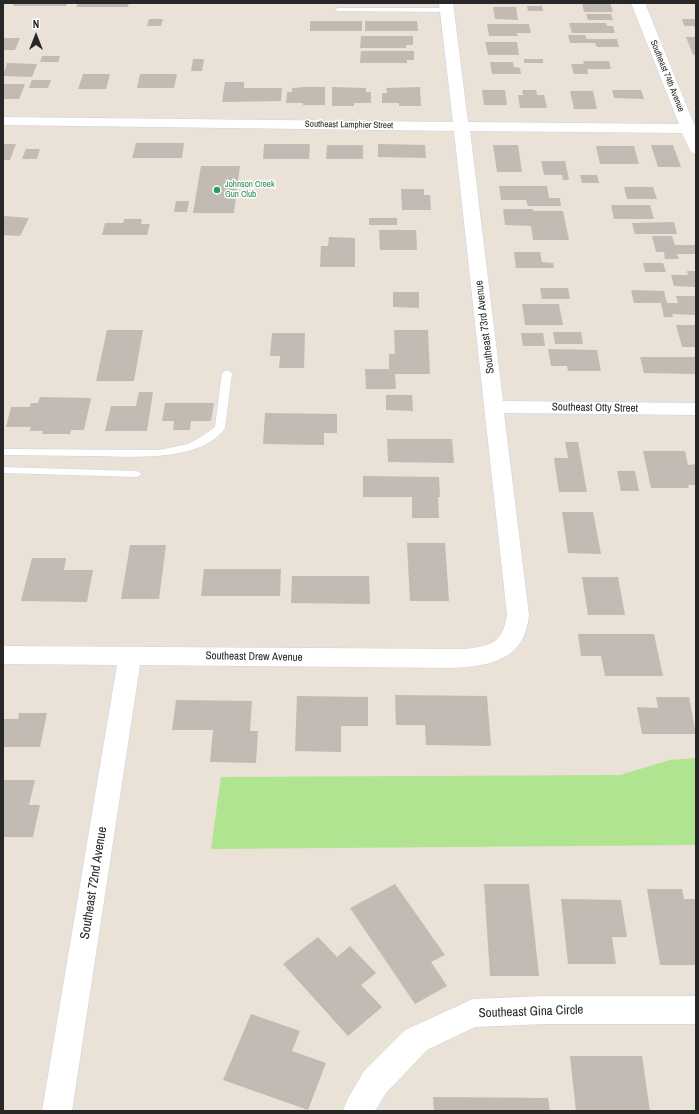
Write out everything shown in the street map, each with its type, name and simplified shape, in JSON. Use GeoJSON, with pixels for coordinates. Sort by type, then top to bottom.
{"type":"FeatureCollection","features":[{"type":"Feature","properties":{"kind":"street","name":"Southeast 74th Avenue"},"geometry":{"type":"LineString","coordinates":[[638,3],[692,129],[696,149]]}},
{"type":"Feature","properties":{"kind":"street","name":"Southeast 73rd Avenue"},"geometry":{"type":"LineString","coordinates":[[447,6],[461,127],[472,204],[482,307],[518,615],[518,624],[512,640],[503,648]]}},
{"type":"Feature","properties":{"kind":"street","name":"Southeast Lamphier Street"},"geometry":{"type":"LineString","coordinates":[[3,121],[692,129]]}},
{"type":"Feature","properties":{"kind":"street","name":"Southeast Otty Street"},"geometry":{"type":"LineString","coordinates":[[494,407],[696,408]]}},
{"type":"Feature","properties":{"kind":"street","name":"Southeast Drew Avenue"},"geometry":{"type":"LineString","coordinates":[[3,655],[453,660],[472,658],[503,648]]}},
{"type":"Feature","properties":{"kind":"street","name":"Southeast 72nd Avenue"},"geometry":{"type":"LineString","coordinates":[[57,1111],[130,656]]}},
{"type":"Feature","properties":{"kind":"street","name":"Southeast Gina Circle"},"geometry":{"type":"LineString","coordinates":[[358,1111],[375,1082],[416,1040],[473,1013],[544,1010],[696,1010]]}},
{"type":"Feature","properties":{"kind":"lane"},"geometry":{"type":"LineString","coordinates":[[338,10],[447,6]]}},
{"type":"Feature","properties":{"kind":"lane"},"geometry":{"type":"LineString","coordinates":[[3,452],[159,453],[184,450],[204,441],[220,428],[227,373]]}},
{"type":"Feature","properties":{"kind":"lane"},"geometry":{"type":"LineString","coordinates":[[3,470],[137,474]]}},
{"type":"Feature","properties":{"kind":"green space"},"geometry":{"type":"Polygon","coordinates":[[[696,758],[696,845],[211,849],[221,777],[620,775],[670,760],[696,758]]]}},
{"type":"Feature","properties":{"kind":"building"},"geometry":{"type":"Polygon","coordinates":[[[14,3],[67,3],[66,6],[13,6],[14,3]]]}},
{"type":"Feature","properties":{"kind":"building"},"geometry":{"type":"Polygon","coordinates":[[[78,3],[129,3],[128,7],[76,7],[78,3]]]}},
{"type":"Feature","properties":{"kind":"building"},"geometry":{"type":"Polygon","coordinates":[[[582,3],[610,3],[613,12],[584,12],[582,3]]]}},
{"type":"Feature","properties":{"kind":"building"},"geometry":{"type":"Polygon","coordinates":[[[527,6],[542,6],[543,11],[528,11],[527,6]]]}},
{"type":"Feature","properties":{"kind":"building"},"geometry":{"type":"Polygon","coordinates":[[[493,7],[516,7],[518,20],[495,19],[493,7]]]}},
{"type":"Feature","properties":{"kind":"building"},"geometry":{"type":"Polygon","coordinates":[[[586,14],[611,14],[613,20],[588,20],[586,14]]]}},
{"type":"Feature","properties":{"kind":"building"},"geometry":{"type":"Polygon","coordinates":[[[149,19],[163,19],[161,26],[147,26],[149,19]]]}},
{"type":"Feature","properties":{"kind":"building"},"geometry":{"type":"Polygon","coordinates":[[[682,19],[696,19],[696,31],[694,26],[684,26],[682,19]]]}},
{"type":"Feature","properties":{"kind":"building"},"geometry":{"type":"Polygon","coordinates":[[[310,21],[362,21],[362,31],[310,31],[310,21]]]}},
{"type":"Feature","properties":{"kind":"building"},"geometry":{"type":"Polygon","coordinates":[[[365,21],[417,21],[418,31],[365,31],[365,21]]]}},
{"type":"Feature","properties":{"kind":"building"},"geometry":{"type":"Polygon","coordinates":[[[569,23],[606,23],[607,26],[613,26],[615,33],[572,33],[569,23]]]}},
{"type":"Feature","properties":{"kind":"building"},"geometry":{"type":"Polygon","coordinates":[[[487,24],[529,24],[531,33],[517,33],[518,36],[489,36],[487,24]]]}},
{"type":"Feature","properties":{"kind":"building"},"geometry":{"type":"Polygon","coordinates":[[[568,35],[585,35],[587,39],[617,39],[619,47],[597,47],[595,43],[570,43],[568,35]]]}},
{"type":"Feature","properties":{"kind":"building"},"geometry":{"type":"Polygon","coordinates":[[[361,36],[413,36],[413,45],[406,45],[406,48],[360,48],[361,36]]]}},
{"type":"Feature","properties":{"kind":"building"},"geometry":{"type":"Polygon","coordinates":[[[686,37],[696,37],[696,55],[693,55],[686,37]]]}},
{"type":"Feature","properties":{"kind":"building"},"geometry":{"type":"Polygon","coordinates":[[[3,38],[20,38],[15,50],[3,50],[3,38]]]}},
{"type":"Feature","properties":{"kind":"building"},"geometry":{"type":"Polygon","coordinates":[[[485,42],[517,42],[519,55],[488,55],[485,42]]]}},
{"type":"Feature","properties":{"kind":"building"},"geometry":{"type":"Polygon","coordinates":[[[361,51],[414,51],[414,60],[407,60],[407,63],[360,63],[361,51]]]}},
{"type":"Feature","properties":{"kind":"building"},"geometry":{"type":"Polygon","coordinates":[[[42,56],[60,56],[58,62],[40,62],[42,56]]]}},
{"type":"Feature","properties":{"kind":"building"},"geometry":{"type":"Polygon","coordinates":[[[193,59],[204,59],[202,71],[191,71],[193,59]]]}},
{"type":"Feature","properties":{"kind":"building"},"geometry":{"type":"Polygon","coordinates":[[[524,59],[543,59],[543,63],[524,63],[524,59]]]}},
{"type":"Feature","properties":{"kind":"building"},"geometry":{"type":"Polygon","coordinates":[[[583,61],[609,61],[611,69],[587,69],[588,74],[574,74],[571,64],[584,64],[583,61]]]}},
{"type":"Feature","properties":{"kind":"building"},"geometry":{"type":"Polygon","coordinates":[[[490,62],[513,62],[514,67],[520,68],[521,74],[492,74],[490,62]]]}},
{"type":"Feature","properties":{"kind":"building"},"geometry":{"type":"Polygon","coordinates":[[[7,63],[37,64],[32,77],[3,76],[7,63]]]}},
{"type":"Feature","properties":{"kind":"building"},"geometry":{"type":"Polygon","coordinates":[[[83,74],[110,74],[106,89],[78,89],[83,74]]]}},
{"type":"Feature","properties":{"kind":"building"},"geometry":{"type":"Polygon","coordinates":[[[140,74],[177,74],[174,88],[137,88],[140,74]]]}},
{"type":"Feature","properties":{"kind":"building"},"geometry":{"type":"Polygon","coordinates":[[[32,80],[51,80],[48,88],[29,88],[32,80]]]}},
{"type":"Feature","properties":{"kind":"building"},"geometry":{"type":"Polygon","coordinates":[[[225,82],[244,82],[244,88],[282,88],[281,101],[222,102],[225,82]]]}},
{"type":"Feature","properties":{"kind":"building"},"geometry":{"type":"Polygon","coordinates":[[[3,84],[25,84],[19,99],[3,99],[3,84]]]}},
{"type":"Feature","properties":{"kind":"building"},"geometry":{"type":"Polygon","coordinates":[[[325,87],[325,105],[286,103],[287,92],[292,92],[292,88],[325,87]]]}},
{"type":"Feature","properties":{"kind":"building"},"geometry":{"type":"Polygon","coordinates":[[[332,87],[366,88],[366,92],[371,92],[371,103],[354,103],[354,106],[332,106],[332,87]]]}},
{"type":"Feature","properties":{"kind":"building"},"geometry":{"type":"Polygon","coordinates":[[[420,87],[421,106],[399,106],[399,103],[382,103],[382,93],[387,93],[386,88],[420,87]]]}},
{"type":"Feature","properties":{"kind":"building"},"geometry":{"type":"Polygon","coordinates":[[[482,90],[505,90],[507,105],[484,105],[482,90]]]}},
{"type":"Feature","properties":{"kind":"building"},"geometry":{"type":"Polygon","coordinates":[[[522,90],[536,90],[537,95],[544,95],[547,108],[520,108],[518,95],[523,95],[522,90]]]}},
{"type":"Feature","properties":{"kind":"building"},"geometry":{"type":"Polygon","coordinates":[[[612,90],[641,90],[644,99],[614,98],[612,90]]]}},
{"type":"Feature","properties":{"kind":"building"},"geometry":{"type":"Polygon","coordinates":[[[570,91],[593,91],[597,109],[574,109],[570,91]]]}},
{"type":"Feature","properties":{"kind":"building"},"geometry":{"type":"Polygon","coordinates":[[[136,143],[184,143],[182,158],[132,158],[136,143]]]}},
{"type":"Feature","properties":{"kind":"building"},"geometry":{"type":"Polygon","coordinates":[[[3,144],[16,144],[10,160],[3,160],[3,144]]]}},
{"type":"Feature","properties":{"kind":"building"},"geometry":{"type":"Polygon","coordinates":[[[264,144],[310,144],[309,159],[263,159],[264,144]]]}},
{"type":"Feature","properties":{"kind":"building"},"geometry":{"type":"Polygon","coordinates":[[[378,144],[425,145],[426,158],[378,157],[378,144]]]}},
{"type":"Feature","properties":{"kind":"building"},"geometry":{"type":"Polygon","coordinates":[[[327,145],[363,145],[363,159],[326,159],[327,145]]]}},
{"type":"Feature","properties":{"kind":"building"},"geometry":{"type":"Polygon","coordinates":[[[493,145],[518,145],[522,172],[497,172],[493,145]]]}},
{"type":"Feature","properties":{"kind":"building"},"geometry":{"type":"Polygon","coordinates":[[[651,145],[673,145],[681,167],[658,167],[651,145]]]}},
{"type":"Feature","properties":{"kind":"building"},"geometry":{"type":"Polygon","coordinates":[[[596,146],[634,146],[639,164],[600,164],[596,146]]]}},
{"type":"Feature","properties":{"kind":"building"},"geometry":{"type":"Polygon","coordinates":[[[26,149],[40,149],[37,159],[22,159],[26,149]]]}},
{"type":"Feature","properties":{"kind":"building"},"geometry":{"type":"Polygon","coordinates":[[[541,161],[565,161],[569,180],[563,180],[562,175],[544,175],[541,161]]]}},
{"type":"Feature","properties":{"kind":"building","name":"Johnson Creek Gun Club"},"geometry":{"type":"Polygon","coordinates":[[[201,166],[240,166],[234,213],[193,213],[201,166]]]}},
{"type":"Feature","properties":{"kind":"building"},"geometry":{"type":"Polygon","coordinates":[[[580,175],[597,175],[599,183],[582,183],[580,175]]]}},
{"type":"Feature","properties":{"kind":"building"},"geometry":{"type":"Polygon","coordinates":[[[499,186],[547,186],[549,198],[560,198],[561,206],[528,206],[526,200],[501,200],[499,186]]]}},
{"type":"Feature","properties":{"kind":"building"},"geometry":{"type":"Polygon","coordinates":[[[624,187],[653,187],[657,199],[627,199],[624,187]]]}},
{"type":"Feature","properties":{"kind":"building"},"geometry":{"type":"Polygon","coordinates":[[[401,189],[424,189],[424,195],[430,195],[431,210],[402,210],[401,189]]]}},
{"type":"Feature","properties":{"kind":"building"},"geometry":{"type":"Polygon","coordinates":[[[176,201],[189,201],[187,212],[174,212],[176,201]]]}},
{"type":"Feature","properties":{"kind":"building"},"geometry":{"type":"Polygon","coordinates":[[[611,205],[650,205],[654,219],[614,219],[611,205]]]}},
{"type":"Feature","properties":{"kind":"building"},"geometry":{"type":"Polygon","coordinates":[[[503,209],[563,211],[569,240],[533,240],[531,226],[505,225],[503,209]]]}},
{"type":"Feature","properties":{"kind":"building"},"geometry":{"type":"Polygon","coordinates":[[[3,216],[29,218],[20,236],[3,235],[3,216]]]}},
{"type":"Feature","properties":{"kind":"building"},"geometry":{"type":"Polygon","coordinates":[[[369,218],[397,218],[397,225],[369,225],[369,218]]]}},
{"type":"Feature","properties":{"kind":"building"},"geometry":{"type":"Polygon","coordinates":[[[124,219],[142,219],[141,224],[150,224],[147,235],[102,235],[105,223],[123,223],[124,219]]]}},
{"type":"Feature","properties":{"kind":"building"},"geometry":{"type":"Polygon","coordinates":[[[674,222],[677,234],[635,234],[632,223],[674,222]]]}},
{"type":"Feature","properties":{"kind":"building"},"geometry":{"type":"Polygon","coordinates":[[[379,230],[416,230],[417,250],[380,250],[379,230]]]}},
{"type":"Feature","properties":{"kind":"building"},"geometry":{"type":"Polygon","coordinates":[[[652,236],[672,236],[675,245],[696,245],[696,254],[677,254],[679,259],[665,259],[664,252],[656,252],[652,236]]]}},
{"type":"Feature","properties":{"kind":"building"},"geometry":{"type":"Polygon","coordinates":[[[329,237],[355,238],[355,267],[320,267],[321,246],[328,246],[329,237]]]}},
{"type":"Feature","properties":{"kind":"building"},"geometry":{"type":"Polygon","coordinates":[[[514,252],[540,252],[542,262],[553,263],[554,268],[516,268],[514,252]]]}},
{"type":"Feature","properties":{"kind":"building"},"geometry":{"type":"Polygon","coordinates":[[[643,263],[663,263],[666,272],[645,272],[643,263]]]}},
{"type":"Feature","properties":{"kind":"building"},"geometry":{"type":"Polygon","coordinates":[[[687,271],[696,271],[696,287],[674,286],[671,275],[688,275],[687,271]]]}},
{"type":"Feature","properties":{"kind":"building"},"geometry":{"type":"Polygon","coordinates":[[[540,288],[568,288],[570,299],[542,299],[540,288]]]}},
{"type":"Feature","properties":{"kind":"building"},"geometry":{"type":"Polygon","coordinates":[[[631,290],[664,291],[667,303],[678,303],[676,296],[696,296],[696,315],[672,314],[673,317],[664,317],[661,303],[634,303],[631,290]]]}},
{"type":"Feature","properties":{"kind":"building"},"geometry":{"type":"Polygon","coordinates":[[[393,292],[419,292],[419,308],[393,307],[393,292]]]}},
{"type":"Feature","properties":{"kind":"building"},"geometry":{"type":"Polygon","coordinates":[[[522,304],[559,304],[563,325],[525,325],[522,304]]]}},
{"type":"Feature","properties":{"kind":"building"},"geometry":{"type":"Polygon","coordinates":[[[676,325],[696,325],[696,347],[682,347],[676,325]]]}},
{"type":"Feature","properties":{"kind":"building"},"geometry":{"type":"Polygon","coordinates":[[[107,330],[143,330],[134,381],[96,381],[107,330]]]}},
{"type":"Feature","properties":{"kind":"building"},"geometry":{"type":"Polygon","coordinates":[[[394,330],[428,330],[430,374],[395,374],[396,389],[366,389],[365,369],[389,369],[389,354],[395,354],[394,330]]]}},
{"type":"Feature","properties":{"kind":"building"},"geometry":{"type":"Polygon","coordinates":[[[553,332],[581,332],[583,344],[555,344],[553,332]]]}},
{"type":"Feature","properties":{"kind":"building"},"geometry":{"type":"Polygon","coordinates":[[[272,333],[305,333],[304,368],[279,368],[280,356],[270,356],[272,333]]]}},
{"type":"Feature","properties":{"kind":"building"},"geometry":{"type":"Polygon","coordinates":[[[521,333],[543,333],[545,346],[523,346],[521,333]]]}},
{"type":"Feature","properties":{"kind":"building"},"geometry":{"type":"Polygon","coordinates":[[[548,349],[597,350],[601,371],[568,371],[567,366],[551,366],[548,349]]]}},
{"type":"Feature","properties":{"kind":"building"},"geometry":{"type":"Polygon","coordinates":[[[640,357],[696,357],[696,374],[644,373],[640,357]]]}},
{"type":"Feature","properties":{"kind":"building"},"geometry":{"type":"Polygon","coordinates":[[[139,392],[153,392],[147,431],[105,431],[111,406],[136,406],[139,392]]]}},
{"type":"Feature","properties":{"kind":"building"},"geometry":{"type":"Polygon","coordinates":[[[386,395],[412,395],[413,411],[386,410],[386,395]]]}},
{"type":"Feature","properties":{"kind":"building"},"geometry":{"type":"Polygon","coordinates":[[[40,397],[91,398],[84,430],[71,430],[70,434],[42,434],[43,431],[30,431],[31,427],[6,427],[11,407],[30,407],[31,403],[38,403],[40,397]]]}},
{"type":"Feature","properties":{"kind":"building"},"geometry":{"type":"Polygon","coordinates":[[[165,403],[214,403],[211,421],[191,421],[190,430],[173,430],[174,421],[162,421],[165,403]]]}},
{"type":"Feature","properties":{"kind":"building"},"geometry":{"type":"Polygon","coordinates":[[[265,413],[337,414],[337,433],[324,433],[324,445],[263,444],[265,413]]]}},
{"type":"Feature","properties":{"kind":"building"},"geometry":{"type":"Polygon","coordinates":[[[387,439],[452,439],[454,463],[388,462],[387,439]]]}},
{"type":"Feature","properties":{"kind":"building"},"geometry":{"type":"Polygon","coordinates":[[[565,442],[578,442],[587,492],[559,492],[554,458],[568,458],[565,442]]]}},
{"type":"Feature","properties":{"kind":"building"},"geometry":{"type":"Polygon","coordinates":[[[643,451],[685,451],[688,465],[696,464],[696,485],[688,485],[689,488],[651,488],[643,451]]]}},
{"type":"Feature","properties":{"kind":"building"},"geometry":{"type":"Polygon","coordinates":[[[617,471],[635,471],[639,491],[621,491],[617,471]]]}},
{"type":"Feature","properties":{"kind":"building"},"geometry":{"type":"Polygon","coordinates":[[[363,476],[439,477],[439,518],[412,518],[412,497],[363,497],[363,476]]]}},
{"type":"Feature","properties":{"kind":"building"},"geometry":{"type":"Polygon","coordinates":[[[562,512],[593,512],[601,554],[568,553],[562,512]]]}},
{"type":"Feature","properties":{"kind":"building"},"geometry":{"type":"Polygon","coordinates":[[[407,543],[445,543],[449,601],[410,601],[407,543]]]}},
{"type":"Feature","properties":{"kind":"building"},"geometry":{"type":"Polygon","coordinates":[[[130,545],[166,545],[159,599],[121,599],[130,545]]]}},
{"type":"Feature","properties":{"kind":"building"},"geometry":{"type":"Polygon","coordinates":[[[32,558],[66,558],[64,570],[93,570],[87,602],[21,601],[32,558]]]}},
{"type":"Feature","properties":{"kind":"building"},"geometry":{"type":"Polygon","coordinates":[[[204,569],[281,569],[280,596],[201,596],[204,569]]]}},
{"type":"Feature","properties":{"kind":"building"},"geometry":{"type":"Polygon","coordinates":[[[292,576],[369,576],[370,604],[291,603],[292,576]]]}},
{"type":"Feature","properties":{"kind":"building"},"geometry":{"type":"Polygon","coordinates":[[[582,577],[618,577],[625,615],[588,615],[582,577]]]}},
{"type":"Feature","properties":{"kind":"building"},"geometry":{"type":"Polygon","coordinates":[[[578,634],[654,634],[663,676],[605,676],[601,656],[581,656],[578,634]]]}},
{"type":"Feature","properties":{"kind":"building"},"geometry":{"type":"Polygon","coordinates":[[[395,695],[487,696],[491,746],[426,745],[425,725],[396,725],[395,695]]]}},
{"type":"Feature","properties":{"kind":"building"},"geometry":{"type":"Polygon","coordinates":[[[297,696],[368,697],[368,726],[341,726],[341,752],[295,751],[297,696]]]}},
{"type":"Feature","properties":{"kind":"building"},"geometry":{"type":"Polygon","coordinates":[[[656,697],[689,697],[696,734],[642,734],[637,707],[658,708],[656,697]]]}},
{"type":"Feature","properties":{"kind":"building"},"geometry":{"type":"Polygon","coordinates":[[[176,700],[252,701],[250,731],[258,731],[256,763],[210,762],[213,730],[172,730],[176,700]]]}},
{"type":"Feature","properties":{"kind":"building"},"geometry":{"type":"Polygon","coordinates":[[[19,713],[47,713],[40,747],[3,747],[3,719],[18,719],[19,713]]]}},
{"type":"Feature","properties":{"kind":"building"},"geometry":{"type":"Polygon","coordinates":[[[3,780],[35,780],[29,805],[40,805],[33,837],[3,837],[3,780]]]}},
{"type":"Feature","properties":{"kind":"building"},"geometry":{"type":"Polygon","coordinates":[[[395,884],[445,955],[431,962],[447,986],[415,1004],[350,908],[395,884]]]}},
{"type":"Feature","properties":{"kind":"building"},"geometry":{"type":"Polygon","coordinates":[[[484,884],[529,884],[539,976],[490,976],[484,884]]]}},
{"type":"Feature","properties":{"kind":"building"},"geometry":{"type":"Polygon","coordinates":[[[647,889],[682,889],[684,899],[696,899],[696,965],[660,965],[647,889]]]}},
{"type":"Feature","properties":{"kind":"building"},"geometry":{"type":"Polygon","coordinates":[[[561,899],[621,900],[627,937],[612,937],[616,964],[568,964],[561,899]]]}},
{"type":"Feature","properties":{"kind":"building"},"geometry":{"type":"Polygon","coordinates":[[[318,937],[337,957],[350,946],[376,973],[361,985],[382,1007],[348,1036],[283,964],[318,937]]]}},
{"type":"Feature","properties":{"kind":"building"},"geometry":{"type":"Polygon","coordinates":[[[251,1014],[300,1031],[292,1051],[326,1063],[308,1110],[223,1080],[251,1014]]]}},
{"type":"Feature","properties":{"kind":"building"},"geometry":{"type":"Polygon","coordinates":[[[570,1056],[642,1056],[650,1111],[576,1111],[570,1056]]]}},
{"type":"Feature","properties":{"kind":"building"},"geometry":{"type":"Polygon","coordinates":[[[433,1097],[548,1098],[550,1111],[434,1111],[433,1097]]]}},
{"type":"Feature","properties":{"kind":"place","name":"Johnson Creek Gun Club"},"geometry":{"type":"Point","coordinates":[217,190]}}]}
